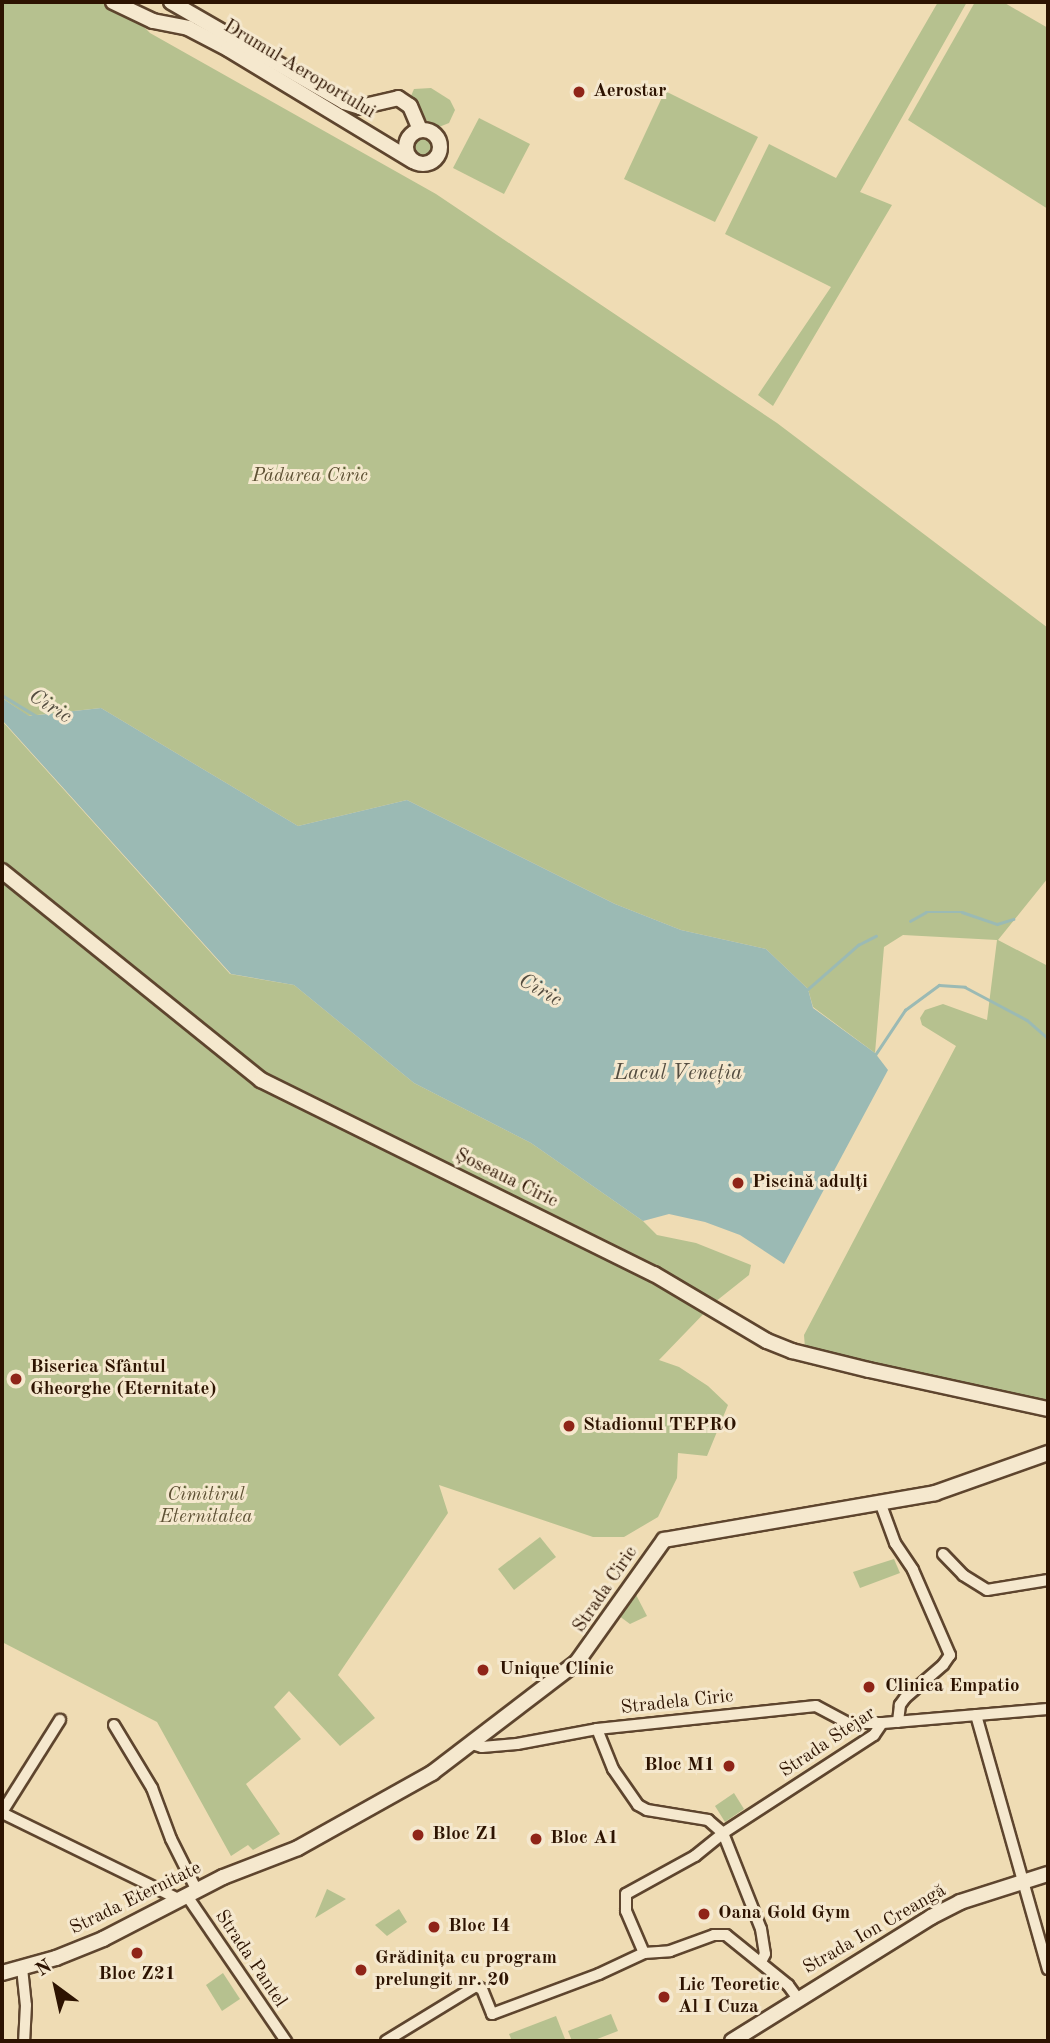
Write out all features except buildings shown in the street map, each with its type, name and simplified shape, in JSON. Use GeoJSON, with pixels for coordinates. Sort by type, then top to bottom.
{"type":"FeatureCollection","features":[{"type":"Feature","properties":{"kind":"street","name":"Drumul Aeroportului"},"geometry":{"type":"LineString","coordinates":[[113,2],[153,21],[187,28],[208,38],[413,161]]}},
{"type":"Feature","properties":{"kind":"street"},"geometry":{"type":"LineString","coordinates":[[171,2],[344,102],[360,107],[398,98],[410,106],[415,133]]}},
{"type":"Feature","properties":{"kind":"street","name":"Drumul Aeroportului"},"geometry":{"type":"LineString","coordinates":[[385,144],[415,133]]}},
{"type":"Feature","properties":{"kind":"street"},"geometry":{"type":"LineString","coordinates":[[415,133],[437,136],[440,152],[429,164],[413,161],[407,155],[405,144],[415,133]]}},
{"type":"Feature","properties":{"kind":"street","name":"Șoseaua Ciric"},"geometry":{"type":"LineString","coordinates":[[2,870],[261,1080],[654,1274],[712,1307],[745,1330],[792,1351],[1048,1409]]}},
{"type":"Feature","properties":{"kind":"street","name":"Strada Ciric"},"geometry":{"type":"LineString","coordinates":[[285,1854],[391,1798],[472,1744],[587,1652],[664,1539],[935,1493],[1048,1453]]}},
{"type":"Feature","properties":{"kind":"street"},"geometry":{"type":"LineString","coordinates":[[880,1502],[895,1543],[914,1570],[950,1655],[943,1665],[905,1698],[898,1712],[898,1722]]}},
{"type":"Feature","properties":{"kind":"street"},"geometry":{"type":"LineString","coordinates":[[943,1554],[963,1575],[987,1590],[1048,1580]]}},
{"type":"Feature","properties":{"kind":"street","name":"Stradela Ciric"},"geometry":{"type":"LineString","coordinates":[[472,1744],[482,1747],[517,1744],[597,1729],[816,1706],[848,1723],[882,1723]]}},
{"type":"Feature","properties":{"kind":"street","name":"Strada Stejar"},"geometry":{"type":"LineString","coordinates":[[644,1954],[626,1911],[626,1895],[695,1856],[723,1833],[874,1735],[882,1723],[1048,1709]]}},
{"type":"Feature","properties":{"kind":"street"},"geometry":{"type":"LineString","coordinates":[[976,1715],[1048,1969]]}},
{"type":"Feature","properties":{"kind":"street"},"geometry":{"type":"LineString","coordinates":[[60,1720],[2,1813],[188,1896]]}},
{"type":"Feature","properties":{"kind":"street","name":"Strada Pantel"},"geometry":{"type":"LineString","coordinates":[[114,1726],[148,1779],[171,1839],[188,1896],[286,2041]]}},
{"type":"Feature","properties":{"kind":"street"},"geometry":{"type":"LineString","coordinates":[[597,1729],[614,1769],[638,1805],[647,1810],[708,1820],[723,1833],[761,1929],[765,1954],[761,1962]]}},
{"type":"Feature","properties":{"kind":"street","name":"Strada Eternitate"},"geometry":{"type":"LineString","coordinates":[[2,1973],[81,1949],[188,1896],[285,1854]]}},
{"type":"Feature","properties":{"kind":"street","name":"Strada Ion Creangă"},"geometry":{"type":"LineString","coordinates":[[732,2041],[861,1958],[960,1902],[1048,1874]]}},
{"type":"Feature","properties":{"kind":"street"},"geometry":{"type":"LineString","coordinates":[[386,2041],[476,1986],[482,1989],[492,2014],[644,1954],[670,1951],[715,1935],[726,1935],[792,1989],[798,1999]]}},
{"type":"Feature","properties":{"kind":"street"},"geometry":{"type":"LineString","coordinates":[[22,1968],[26,2005],[24,2041]]}},
{"type":"Feature","properties":{"kind":"green space","name":"Pădurea Ciric"},"geometry":{"type":"Polygon","coordinates":[[[2,2],[119,2],[150,33],[436,194],[777,423],[1048,628],[1048,878],[998,940],[1048,966],[1048,1402],[805,1348],[804,1335],[956,1046],[922,1025],[920,1018],[925,1010],[943,1004],[987,1020],[997,940],[903,935],[884,947],[875,1053],[813,1007],[808,989],[766,949],[681,930],[615,904],[407,800],[298,826],[101,708],[28,716],[2,698],[2,2]]]}},
{"type":"Feature","properties":{"kind":"green space"},"geometry":{"type":"Polygon","coordinates":[[[938,2],[967,2],[860,192],[892,205],[773,406],[758,395],[831,287],[725,234],[769,144],[836,178],[938,2]]]}},
{"type":"Feature","properties":{"kind":"green space"},"geometry":{"type":"Polygon","coordinates":[[[975,2],[1003,2],[1048,28],[1048,209],[908,120],[975,2]]]}},
{"type":"Feature","properties":{"kind":"green space"},"geometry":{"type":"Polygon","coordinates":[[[431,88],[450,100],[455,110],[449,123],[439,127],[427,121],[411,96],[414,89],[431,88]]]}},
{"type":"Feature","properties":{"kind":"green space","name":"Aerostar"},"geometry":{"type":"Polygon","coordinates":[[[665,91],[758,137],[715,222],[624,179],[665,91]]]}},
{"type":"Feature","properties":{"kind":"green space"},"geometry":{"type":"Polygon","coordinates":[[[479,118],[530,144],[504,194],[453,168],[479,118]]]}},
{"type":"Feature","properties":{"kind":"green space"},"geometry":{"type":"Polygon","coordinates":[[[419,136],[427,136],[434,143],[434,151],[427,158],[419,158],[412,151],[412,143],[419,136]]]}},
{"type":"Feature","properties":{"kind":"green space","name":"Cimitirul Eternitatea"},"geometry":{"type":"Polygon","coordinates":[[[2,721],[230,974],[294,985],[414,1083],[531,1143],[643,1221],[657,1235],[696,1243],[751,1265],[749,1275],[715,1302],[659,1360],[679,1367],[708,1386],[728,1405],[707,1456],[678,1453],[677,1478],[658,1517],[624,1537],[593,1537],[439,1485],[448,1513],[338,1675],[375,1718],[340,1746],[289,1691],[274,1707],[301,1739],[246,1784],[280,1834],[253,1850],[248,1845],[231,1856],[157,1722],[2,1642],[2,721]]]}},
{"type":"Feature","properties":{"kind":"green space"},"geometry":{"type":"Polygon","coordinates":[[[540,1537],[556,1557],[514,1590],[498,1569],[540,1537]]]}},
{"type":"Feature","properties":{"kind":"green space"},"geometry":{"type":"Polygon","coordinates":[[[894,1559],[900,1573],[860,1588],[853,1572],[894,1559]]]}},
{"type":"Feature","properties":{"kind":"green space"},"geometry":{"type":"Polygon","coordinates":[[[632,1587],[647,1616],[630,1624],[615,1613],[632,1587]]]}},
{"type":"Feature","properties":{"kind":"green space"},"geometry":{"type":"Polygon","coordinates":[[[734,1793],[744,1809],[725,1822],[715,1806],[734,1793]]]}},
{"type":"Feature","properties":{"kind":"green space"},"geometry":{"type":"Polygon","coordinates":[[[327,1889],[346,1899],[315,1918],[327,1889]]]}},
{"type":"Feature","properties":{"kind":"green space"},"geometry":{"type":"Polygon","coordinates":[[[399,1909],[407,1922],[387,1936],[375,1925],[399,1909]]]}},
{"type":"Feature","properties":{"kind":"green space"},"geometry":{"type":"Polygon","coordinates":[[[223,1973],[240,1999],[222,2011],[206,1985],[223,1973]]]}},
{"type":"Feature","properties":{"kind":"green space"},"geometry":{"type":"Polygon","coordinates":[[[611,2014],[618,2031],[592,2041],[572,2041],[568,2031],[611,2014]]]}},
{"type":"Feature","properties":{"kind":"green space"},"geometry":{"type":"Polygon","coordinates":[[[556,2016],[565,2039],[512,2041],[509,2034],[556,2016]]]}},
{"type":"Feature","properties":{"kind":"water","name":"Lacul Veneția"},"geometry":{"type":"Polygon","coordinates":[[[2,698],[29,716],[101,708],[298,826],[407,800],[615,904],[681,930],[766,949],[808,989],[813,1008],[875,1053],[888,1070],[784,1264],[740,1235],[705,1222],[669,1214],[643,1221],[531,1143],[414,1083],[294,985],[231,974],[2,720],[2,698]]]}},
{"type":"Feature","properties":{"kind":"waterway","name":"Ciric"},"geometry":{"type":"LineString","coordinates":[[2,695],[38,717]]}},
{"type":"Feature","properties":{"kind":"waterway"},"geometry":{"type":"LineString","coordinates":[[910,921],[926,912],[962,912],[997,924],[1013,919]]}},
{"type":"Feature","properties":{"kind":"waterway"},"geometry":{"type":"LineString","coordinates":[[808,989],[858,945],[876,936]]}},
{"type":"Feature","properties":{"kind":"waterway","name":"Ciric"},"geometry":{"type":"LineString","coordinates":[[875,1055],[905,1010],[939,985],[965,987],[1027,1020],[1048,1038]]}},
{"type":"Feature","properties":{"kind":"place","name":"Aerostar"},"geometry":{"type":"Point","coordinates":[579,92]}},
{"type":"Feature","properties":{"kind":"place","name":"Piscină adulți"},"geometry":{"type":"Point","coordinates":[738,1183]}},
{"type":"Feature","properties":{"kind":"place","name":"Biserica Sfântul Gheorghe (Eternitate)"},"geometry":{"type":"Point","coordinates":[16,1379]}},
{"type":"Feature","properties":{"kind":"place","name":"Stadionul TEPRO"},"geometry":{"type":"Point","coordinates":[569,1426]}},
{"type":"Feature","properties":{"kind":"place","name":"Unique Clinic"},"geometry":{"type":"Point","coordinates":[483,1670]}},
{"type":"Feature","properties":{"kind":"place","name":"Clinica Empatio"},"geometry":{"type":"Point","coordinates":[869,1687]}},
{"type":"Feature","properties":{"kind":"place","name":"Bloc M1"},"geometry":{"type":"Point","coordinates":[729,1766]}},
{"type":"Feature","properties":{"kind":"place","name":"Bloc Z1"},"geometry":{"type":"Point","coordinates":[418,1835]}},
{"type":"Feature","properties":{"kind":"place","name":"Bloc A1"},"geometry":{"type":"Point","coordinates":[536,1839]}},
{"type":"Feature","properties":{"kind":"place","name":"Oana Gold Gym"},"geometry":{"type":"Point","coordinates":[704,1914]}},
{"type":"Feature","properties":{"kind":"place","name":"Bloc I4"},"geometry":{"type":"Point","coordinates":[434,1927]}},
{"type":"Feature","properties":{"kind":"place","name":"Bloc Z21"},"geometry":{"type":"Point","coordinates":[137,1953]}},
{"type":"Feature","properties":{"kind":"place","name":"Grădinița cu program prelungit nr. 20"},"geometry":{"type":"Point","coordinates":[361,1970]}},
{"type":"Feature","properties":{"kind":"place","name":"Lic Teoretic Al I Cuza"},"geometry":{"type":"Point","coordinates":[664,1997]}}]}
